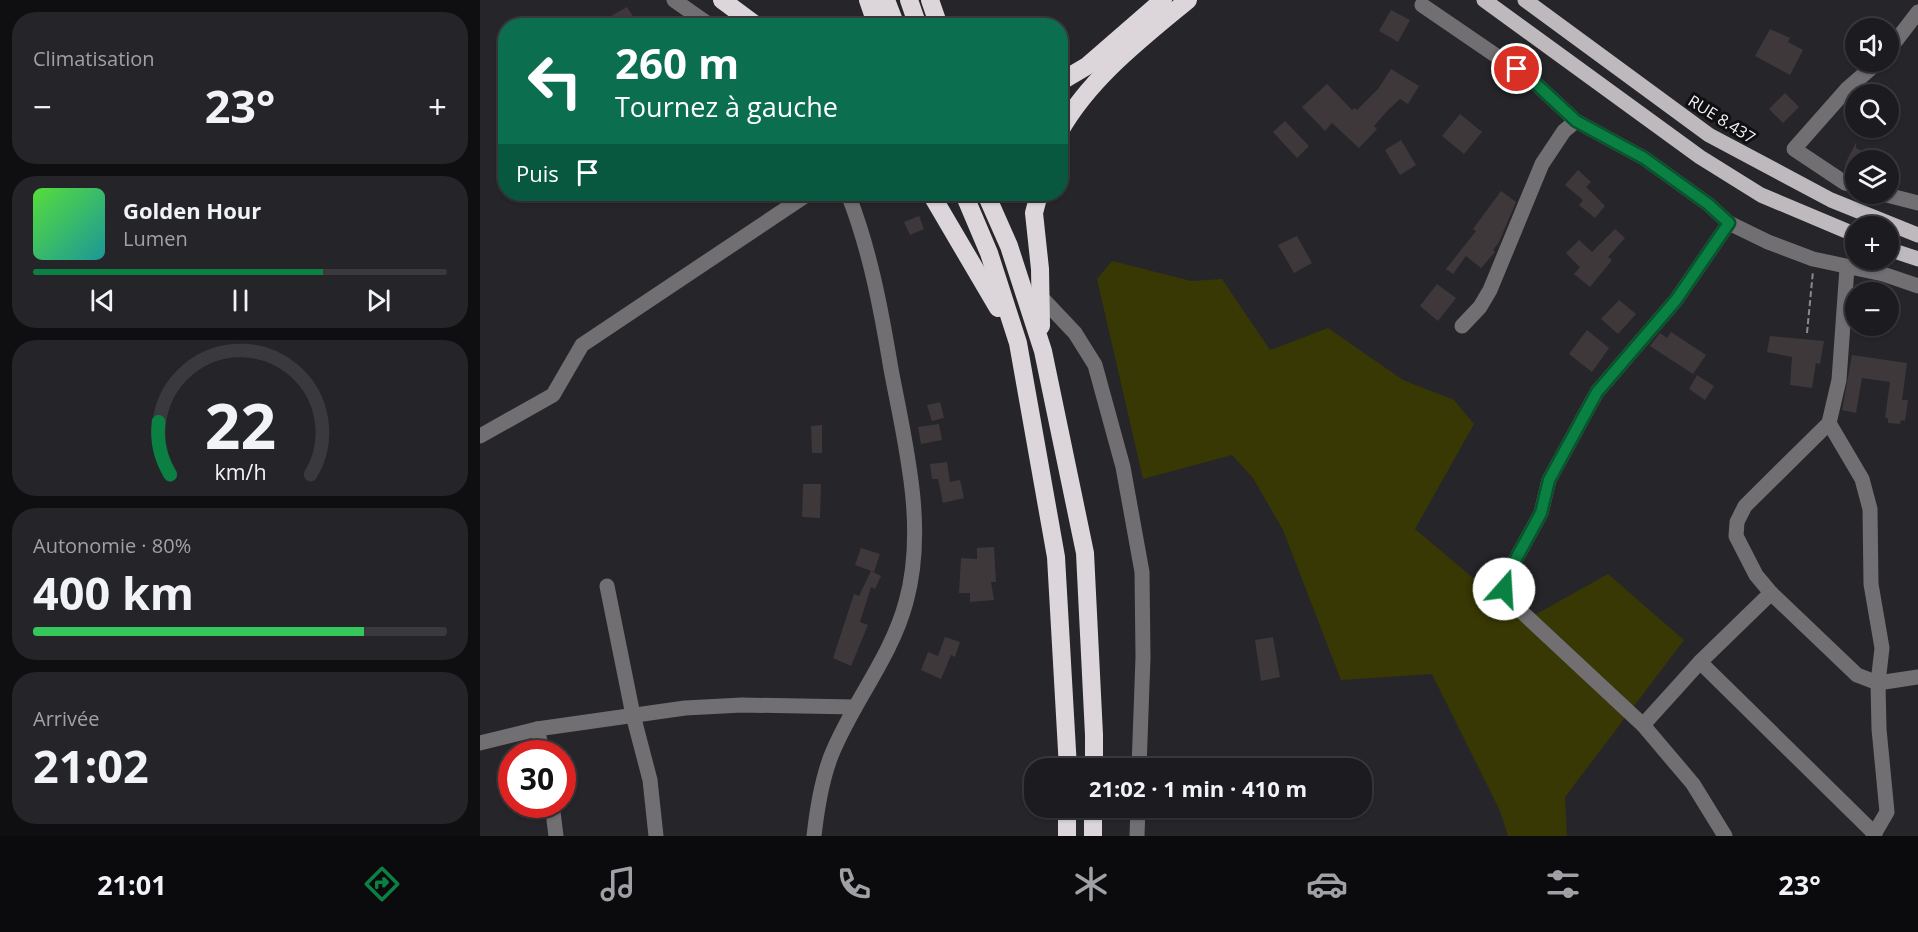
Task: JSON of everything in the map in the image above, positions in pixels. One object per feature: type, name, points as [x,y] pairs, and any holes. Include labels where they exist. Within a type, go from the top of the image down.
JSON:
[{"type":"highway","points":[[722,0],[746,18]]},
{"type":"highway","points":[[868,0],[874,18]]},
{"type":"highway","points":[[886,0],[893,18]]},
{"type":"highway","points":[[909,0],[915,18]]},
{"type":"highway","points":[[1068,77],[1087,66],[1163,0]]},
{"type":"highway","points":[[1068,116],[1129,50],[1188,0]]},
{"type":"highway","points":[[931,3],[938,18]]},
{"type":"highway","points":[[935,201],[1018,343]]},
{"type":"highway","points":[[962,201],[989,253]]},
{"type":"highway","points":[[967,201],[989,253],[1018,343],[1056,557],[1067,758]]},
{"type":"highway","points":[[989,201],[1009,246]]},
{"type":"highway","points":[[995,201],[1043,351],[1085,553],[1094,758]]},
{"type":"highway","points":[[1037,201],[1034,213],[1040,269],[1043,351]]},
{"type":"highway","points":[[1067,818],[1067,836]]},
{"type":"highway","points":[[1093,818],[1093,836]]},
{"type":"main road","points":[[1484,0],[1700,158],[1761,195],[1845,231]]},
{"type":"main road","name":"RUE 8.437","points":[[1525,0],[1709,135],[1831,200],[1918,235]]},
{"type":"main road","points":[[1899,253],[1918,259]]},
{"type":"street","points":[[674,0],[700,18]]},
{"type":"street","points":[[1422,5],[1533,81],[1576,121],[1644,158],[1708,204],[1729,223],[1768,242],[1845,267]]},
{"type":"street","points":[[1899,37],[1918,12]]},
{"type":"street","points":[[1845,183],[1794,150],[1847,89],[1867,72]]},
{"type":"street","points":[[1462,326],[1480,307],[1490,290],[1542,164],[1564,131],[1576,121]]},
{"type":"street","points":[[1899,196],[1916,198]]},
{"type":"street","points":[[480,436],[554,395],[582,345],[798,201]]},
{"type":"street","points":[[814,836],[822,788],[831,756],[855,707],[876,672],[906,602],[914,564],[914,522],[906,437],[886,331],[864,235],[851,201]]},
{"type":"street","points":[[1725,836],[1693,784],[1643,725],[1509,600],[1504,589],[1506,577],[1541,513],[1549,480],[1597,392],[1676,300],[1729,223]]},
{"type":"street","points":[[1847,270],[1839,380],[1829,423],[1745,506],[1737,522],[1736,536],[1743,552],[1771,593],[1857,675],[1878,683],[1918,677]]},
{"type":"street","points":[[1859,270],[1883,274],[1918,286]]},
{"type":"street","points":[[1040,296],[1075,333],[1095,365],[1123,467],[1142,572],[1143,657],[1139,758]]},
{"type":"street","points":[[1700,662],[1874,835],[1887,812],[1879,729],[1878,683],[1882,648],[1871,584],[1870,509],[1867,491],[1856,467],[1829,423]]},
{"type":"street","points":[[607,586],[633,715],[650,780],[656,836]]},
{"type":"street","points":[[1643,725],[1700,662],[1771,593]]},
{"type":"street","points":[[480,743],[537,729],[685,708],[742,705],[855,707]]},
{"type":"street","points":[[537,729],[540,740]]},
{"type":"street","points":[[554,818],[556,836]]},
{"type":"street","points":[[1137,836],[1138,818]]},
{"type":"path","points":[[1807,333],[1814,259]]},
{"type":"shaded area","points":[[1112,261],[1191,281],[1222,279],[1270,350],[1328,328],[1403,380],[1454,400],[1474,424],[1415,529],[1524,621],[1608,574],[1684,640],[1565,797],[1567,836],[1508,836],[1500,811],[1432,674],[1341,680],[1283,530],[1253,478],[1232,455],[1143,479],[1097,279]]},
{"type":"building","points":[[627,7],[634,18],[612,18],[611,16]]},
{"type":"building","points":[[1391,10],[1410,20],[1398,42],[1379,31]]},
{"type":"building","points":[[1770,29],[1790,38],[1788,42],[1803,50],[1790,75],[1755,56]]},
{"type":"building","points":[[1391,69],[1419,86],[1408,104],[1400,99],[1388,110],[1374,126],[1377,129],[1359,148],[1332,123],[1325,131],[1302,107],[1327,84],[1352,110],[1355,108],[1357,110],[1378,89]]},
{"type":"building","points":[[1785,93],[1799,107],[1783,123],[1769,109]]},
{"type":"building","points":[[1460,114],[1482,132],[1464,154],[1442,136]]},
{"type":"building","points":[[1285,121],[1309,146],[1297,158],[1273,132]]},
{"type":"building","points":[[1401,140],[1416,165],[1400,175],[1385,150]]},
{"type":"building","points":[[1578,170],[1591,182],[1586,187],[1605,206],[1595,218],[1579,205],[1583,200],[1565,185]]},
{"type":"building","points":[[1501,191],[1516,202],[1499,242],[1493,250],[1495,252],[1481,268],[1466,256],[1453,274],[1446,269],[1476,231],[1473,229]]},
{"type":"building","points":[[919,216],[924,229],[910,235],[904,222]]},
{"type":"building","points":[[1615,229],[1625,238],[1608,257],[1612,260],[1590,287],[1574,274],[1580,267],[1566,253],[1579,240],[1592,252]]},
{"type":"building","points":[[1297,236],[1312,263],[1294,273],[1278,245]]},
{"type":"building","points":[[1437,284],[1456,298],[1438,321],[1420,306]]},
{"type":"building","points":[[1619,300],[1636,314],[1618,334],[1601,319]]},
{"type":"building","points":[[1587,330],[1609,348],[1592,372],[1569,354]]},
{"type":"building","points":[[1671,332],[1706,355],[1693,374],[1650,346],[1660,333],[1667,338]]},
{"type":"building","points":[[1770,336],[1824,341],[1820,364],[1816,363],[1812,388],[1790,385],[1792,357],[1767,352]]},
{"type":"building","points":[[1852,355],[1907,363],[1902,400],[1908,400],[1905,421],[1901,420],[1900,424],[1888,423],[1888,418],[1885,418],[1890,382],[1862,378],[1856,413],[1842,410]]},
{"type":"building","points":[[1697,375],[1714,386],[1705,400],[1689,389]]},
{"type":"building","points":[[940,402],[944,418],[932,421],[927,405]]},
{"type":"building","points":[[939,424],[942,440],[921,444],[918,427]]},
{"type":"building","points":[[822,425],[822,453],[812,453],[811,426]]},
{"type":"building","points":[[947,462],[950,482],[960,480],[964,498],[943,503],[938,479],[932,479],[930,464]]},
{"type":"building","points":[[803,484],[821,484],[820,518],[802,517]]},
{"type":"building","points":[[994,547],[996,582],[991,582],[994,600],[970,602],[970,593],[959,593],[961,558],[977,559],[977,548]]},
{"type":"building","points":[[861,548],[880,554],[874,572],[855,565]]},
{"type":"building","points":[[871,571],[881,576],[875,589],[871,587],[860,622],[868,625],[851,666],[833,658],[854,594],[859,596]]},
{"type":"building","points":[[945,637],[960,642],[955,657],[951,655],[941,679],[921,670],[928,652],[938,656]]},
{"type":"building","points":[[1273,637],[1280,677],[1261,681],[1255,640]]},
{"type":"route","points":[[1504,589],[1506,577],[1541,513],[1549,480],[1597,392],[1676,300],[1704,256],[1729,223],[1708,204],[1644,158],[1576,121],[1517,69]]}]
